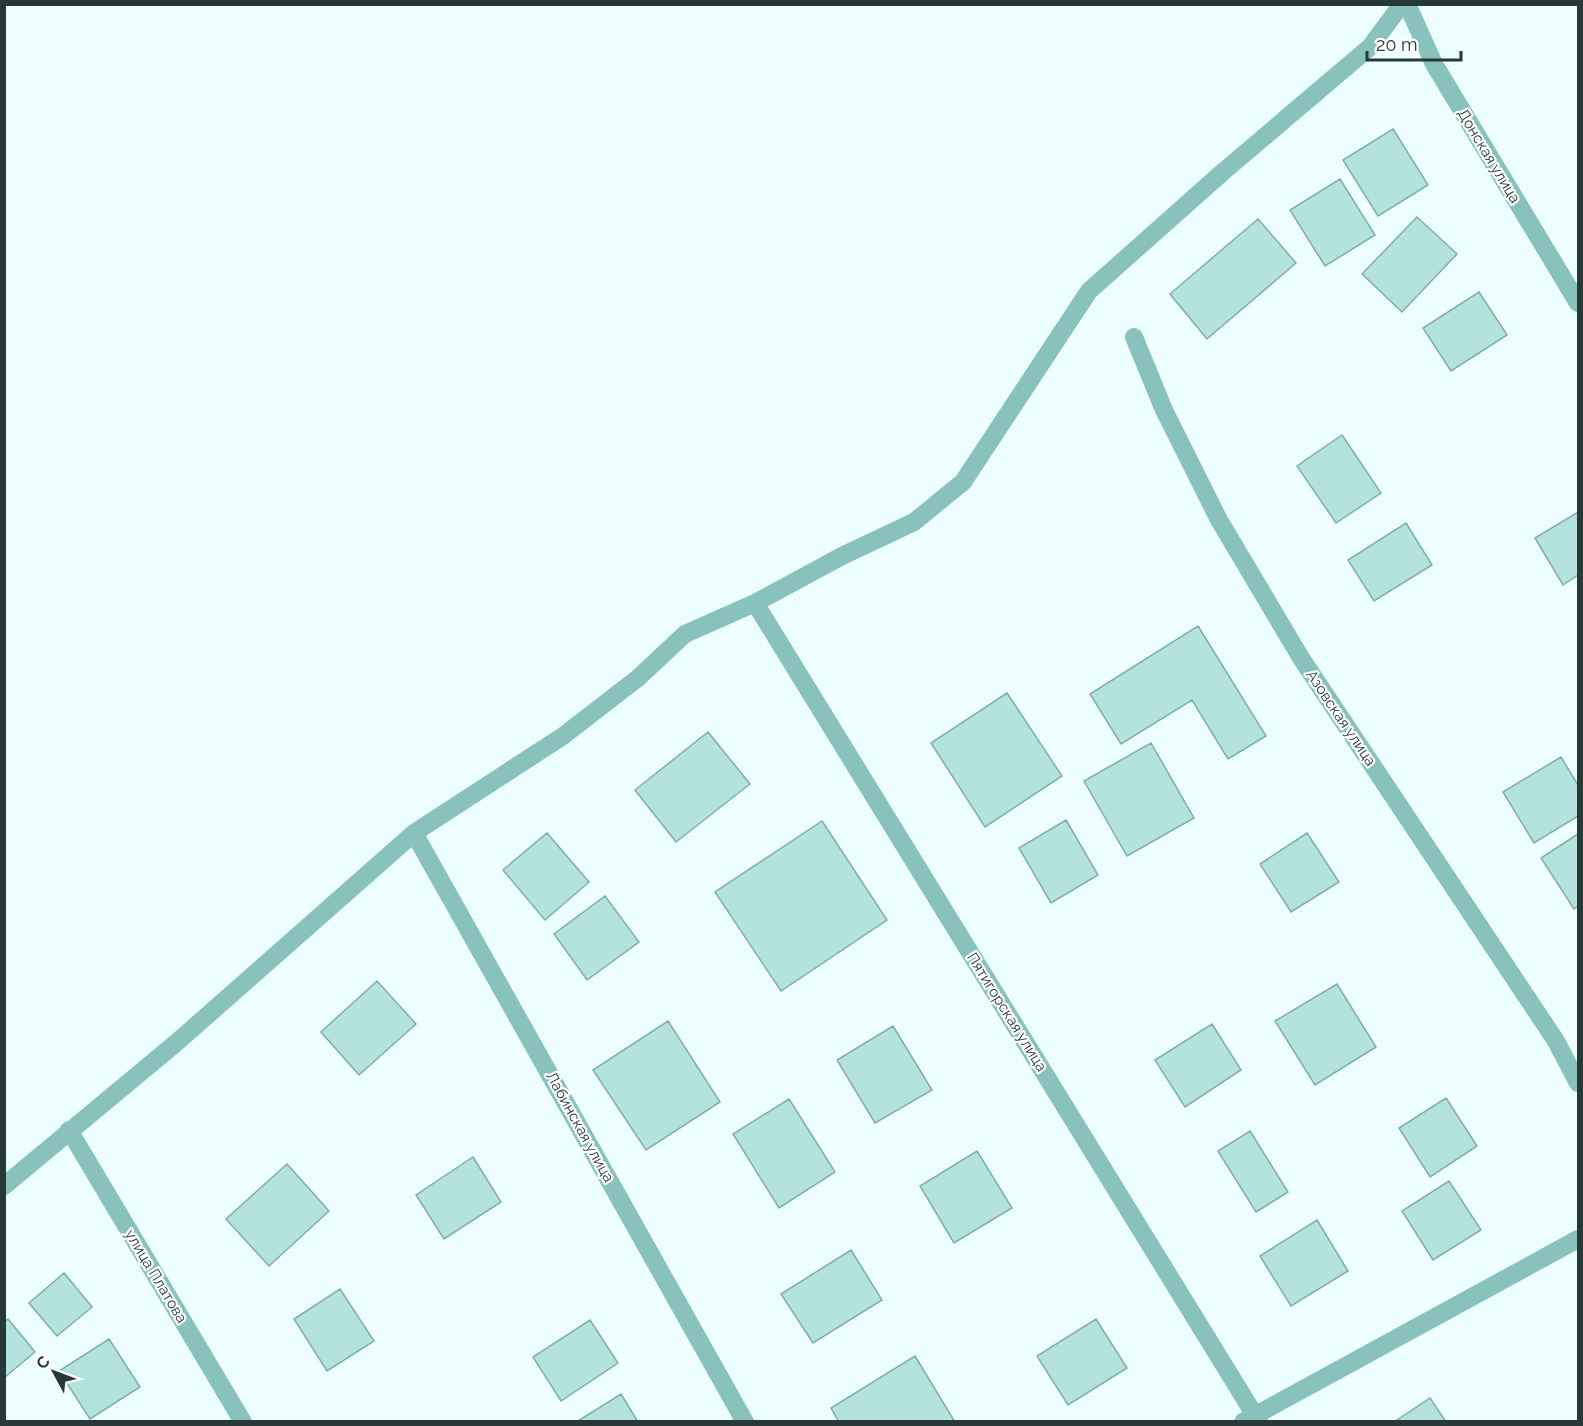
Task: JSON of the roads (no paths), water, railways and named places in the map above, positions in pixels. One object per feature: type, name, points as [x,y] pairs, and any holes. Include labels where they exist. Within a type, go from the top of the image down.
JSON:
[{"type":"street","points":[[4,1186],[176,1042],[414,832],[563,736],[638,678],[686,634],[755,603],[843,556],[914,522],[963,482],[1089,291],[1224,171],[1370,47],[1402,4]]},
{"type":"street","name":"Донская улица","points":[[1407,4],[1434,64],[1578,303]]},
{"type":"street","name":"Азовская улица","points":[[1134,337],[1164,410],[1219,520],[1248,570],[1301,658],[1556,1041],[1578,1083]]},
{"type":"street","name":"Пятигорская улица","points":[[755,603],[1252,1419]]},
{"type":"street","name":"Лабинская улица","points":[[414,832],[745,1422]]},
{"type":"street","name":"улица Платова","points":[[69,1130],[243,1422]]},
{"type":"street","points":[[1252,1419],[1578,1239]]}]
